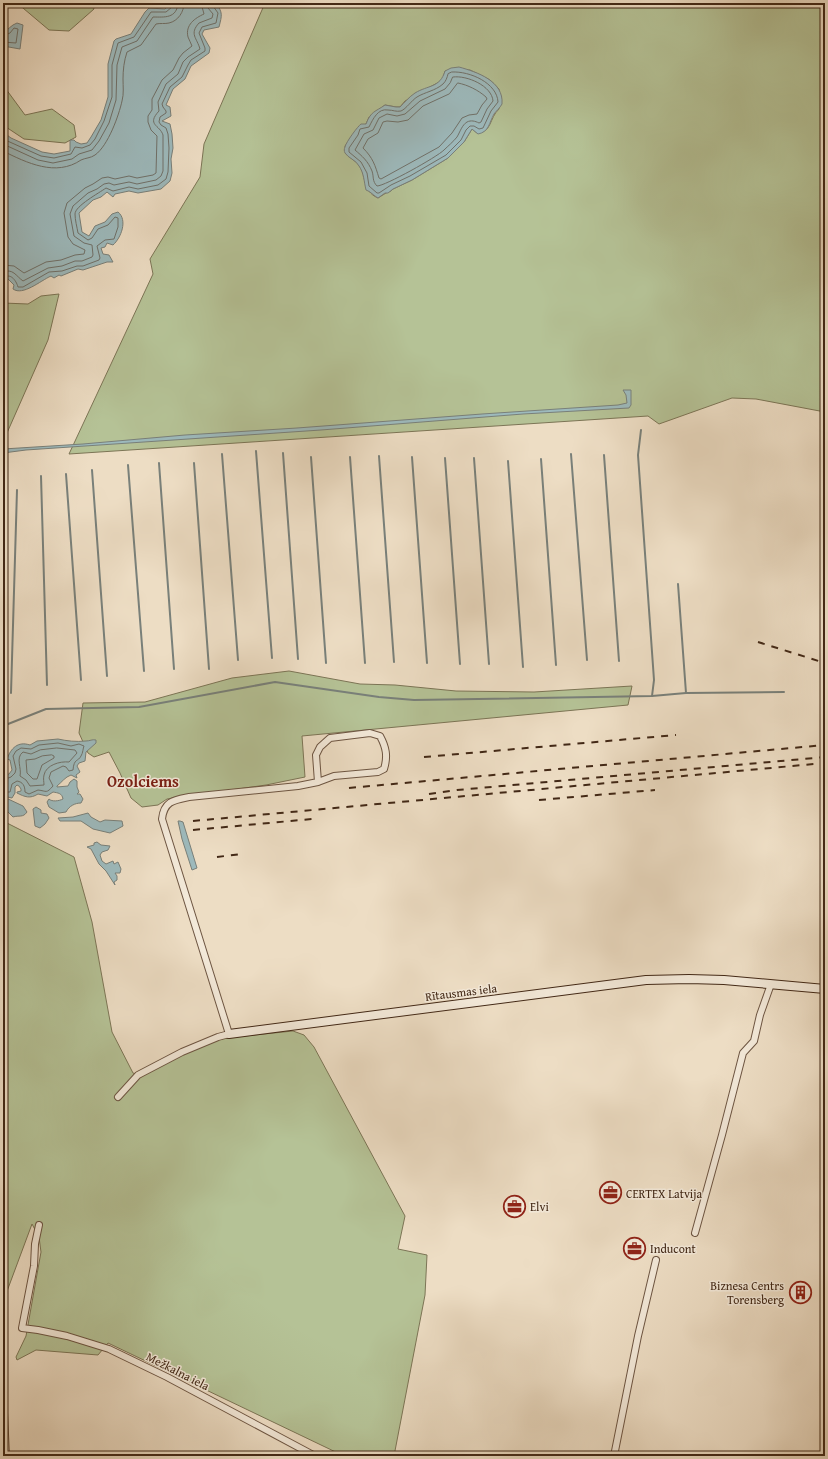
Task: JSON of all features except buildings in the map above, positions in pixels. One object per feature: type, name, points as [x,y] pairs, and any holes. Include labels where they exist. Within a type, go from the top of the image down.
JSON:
[{"type":"street","points":[[229,1034],[162,819],[163,810],[172,801],[189,797],[298,786],[318,782],[334,776],[378,772],[384,769],[387,760],[386,746],[380,736],[370,733],[330,738],[320,746],[316,755],[318,782]]},
{"type":"street","name":"Rītausmas iela","points":[[118,1097],[138,1075],[160,1062],[218,1037],[229,1034],[646,980],[689,979],[825,989]]},
{"type":"street","points":[[695,1233],[743,1053],[754,1041],[760,1015],[770,984]]},
{"type":"street","name":"Mežkalna iela","points":[[39,1225],[35,1244],[34,1266],[22,1328],[67,1336],[109,1349],[315,1456]]},
{"type":"street","points":[[614,1456],[633,1358],[656,1260]]},
{"type":"street","points":[[3,1391],[6,1456]]},
{"type":"green space","points":[[17,3],[92,3],[94,9],[69,31],[49,30]]},
{"type":"green space","points":[[265,3],[825,3],[825,412],[756,399],[732,398],[659,424],[648,416],[69,454],[153,274],[150,259],[200,177],[204,144]],"holes":[[[470,70],[490,80],[499,89],[499,109],[485,131],[477,133],[472,129],[464,142],[448,158],[412,180],[378,198],[369,192],[359,165],[346,154],[345,146],[354,133],[366,124],[369,117],[385,105],[400,107],[405,101],[439,82],[443,78],[445,71]]]},
{"type":"green space","points":[[3,85],[25,115],[52,109],[74,125],[76,137],[65,143],[24,139],[3,125]]},
{"type":"green space","points":[[59,294],[48,340],[3,442],[3,303],[28,304],[41,296]]},
{"type":"green space","points":[[289,671],[360,684],[395,685],[456,691],[534,692],[632,686],[628,705],[302,736],[305,777],[266,785],[167,799],[158,805],[142,807],[131,798],[109,752],[94,757],[88,753],[79,733],[83,703],[145,702],[232,678]]},
{"type":"green space","points":[[3,821],[74,857],[92,922],[112,1032],[133,1073],[141,1077],[194,1049],[225,1038],[293,1031],[304,1035],[314,1047],[405,1216],[398,1249],[427,1255],[425,1295],[394,1456],[344,1456],[108,1343],[98,1355],[36,1350],[17,1360],[16,1357],[26,1336],[41,1252],[39,1237],[32,1224],[3,1302]]},
{"type":"water","points":[[170,3],[216,3],[220,9],[221,20],[219,27],[204,30],[202,34],[210,48],[209,53],[191,66],[185,79],[173,89],[166,105],[170,107],[171,116],[162,121],[170,124],[172,134],[172,173],[170,181],[161,189],[138,193],[129,191],[115,194],[113,197],[107,192],[101,197],[93,200],[79,213],[82,232],[89,236],[95,226],[105,222],[112,214],[118,212],[121,215],[123,224],[119,238],[113,245],[107,243],[105,247],[101,248],[103,254],[109,255],[113,262],[107,262],[83,270],[78,269],[54,278],[51,276],[22,291],[13,289],[14,285],[8,279],[3,287],[3,135],[7,135],[42,152],[54,154],[70,151],[70,140],[74,140],[81,144],[87,143],[101,120],[108,97],[108,64],[114,41],[131,34],[149,8],[165,9]]},
{"type":"water","points":[[17,23],[23,25],[20,49],[3,46],[3,33]]},
{"type":"water","points":[[459,67],[481,75],[499,89],[502,104],[494,114],[487,129],[478,134],[472,129],[464,142],[448,158],[388,193],[385,193],[378,198],[366,190],[361,169],[358,164],[344,152],[344,148],[355,131],[361,124],[366,124],[372,114],[385,105],[400,107],[415,93],[437,83],[445,71],[451,68]]},
{"type":"water","points":[[623,390],[631,390],[631,405],[629,408],[523,414],[321,430],[26,450],[3,453],[3,449],[618,405],[627,403],[626,395]]},
{"type":"water","points":[[58,739],[68,741],[96,740],[96,743],[86,752],[85,761],[79,763],[77,766],[80,772],[76,775],[77,778],[71,775],[65,778],[57,786],[68,786],[74,779],[77,781],[79,792],[77,794],[80,794],[83,799],[81,803],[72,805],[66,812],[59,813],[49,807],[47,802],[49,799],[56,801],[63,799],[61,794],[53,792],[47,796],[38,794],[32,797],[25,796],[17,793],[21,791],[21,789],[17,785],[12,798],[3,796],[3,776],[9,774],[12,770],[10,760],[7,759],[13,749],[22,744],[30,745],[37,741]]},
{"type":"water","points":[[6,798],[23,806],[27,812],[22,816],[13,817],[8,812],[3,815],[3,804]]},
{"type":"water","points":[[36,807],[41,810],[41,813],[47,814],[49,818],[40,828],[35,826],[33,809]]},
{"type":"water","points":[[88,813],[91,817],[100,822],[105,820],[122,821],[123,826],[110,833],[93,829],[81,821],[60,821],[58,818],[73,817]]},
{"type":"water","points":[[178,821],[183,822],[197,868],[192,870],[182,839]]},
{"type":"water","points":[[97,842],[101,845],[110,846],[108,850],[102,852],[100,855],[102,861],[106,864],[113,861],[114,864],[118,862],[121,869],[120,873],[115,873],[117,880],[114,882],[115,885],[106,871],[99,864],[91,849],[87,847],[94,845],[94,843]]},
{"type":"waterway","points":[[641,430],[638,455],[654,680],[652,696]]},
{"type":"waterway","points":[[256,451],[272,658]]},
{"type":"waterway","points":[[283,453],[298,659]]},
{"type":"waterway","points":[[222,454],[238,660]]},
{"type":"waterway","points":[[571,454],[587,660]]},
{"type":"waterway","points":[[604,455],[619,661]]},
{"type":"waterway","points":[[379,456],[394,662]]},
{"type":"waterway","points":[[311,457],[326,663]]},
{"type":"waterway","points":[[350,457],[365,663]]},
{"type":"waterway","points":[[412,457],[427,663]]},
{"type":"waterway","points":[[445,458],[460,664]]},
{"type":"waterway","points":[[474,458],[489,664]]},
{"type":"waterway","points":[[541,459],[556,665]]},
{"type":"waterway","points":[[508,461],[523,667]]},
{"type":"waterway","points":[[159,463],[174,669]]},
{"type":"waterway","points":[[194,463],[209,669]]},
{"type":"waterway","points":[[128,465],[144,671]]},
{"type":"waterway","points":[[92,470],[107,676]]},
{"type":"waterway","points":[[66,474],[81,680]]},
{"type":"waterway","points":[[41,476],[47,685]]},
{"type":"waterway","points":[[11,693],[17,490]]},
{"type":"waterway","points":[[678,584],[686,693]]},
{"type":"waterway","points":[[3,726],[46,709],[139,707],[275,682],[379,697],[414,700],[784,692]]},
{"type":"railway","points":[[758,642],[825,663]]},
{"type":"railway","points":[[424,757],[676,735]]},
{"type":"railway","points":[[349,788],[825,745]]},
{"type":"railway","points":[[429,794],[457,790],[825,757]]},
{"type":"railway","points":[[193,821],[825,763]]},
{"type":"railway","points":[[539,800],[655,790]]},
{"type":"railway","points":[[193,830],[312,819]]},
{"type":"railway","points":[[217,857],[241,854]]},
{"type":"place","name":"CERTEX Latvija","points":[[610,1193]]},
{"type":"place","name":"Elvi","points":[[515,1206]]},
{"type":"place","name":"Inducont","points":[[634,1248]]},
{"type":"place","name":"Biznesa Centrs Torensberg","points":[[800,1292]]},
{"type":"district","name":"Ozolciems","points":[[143,781]]}]
